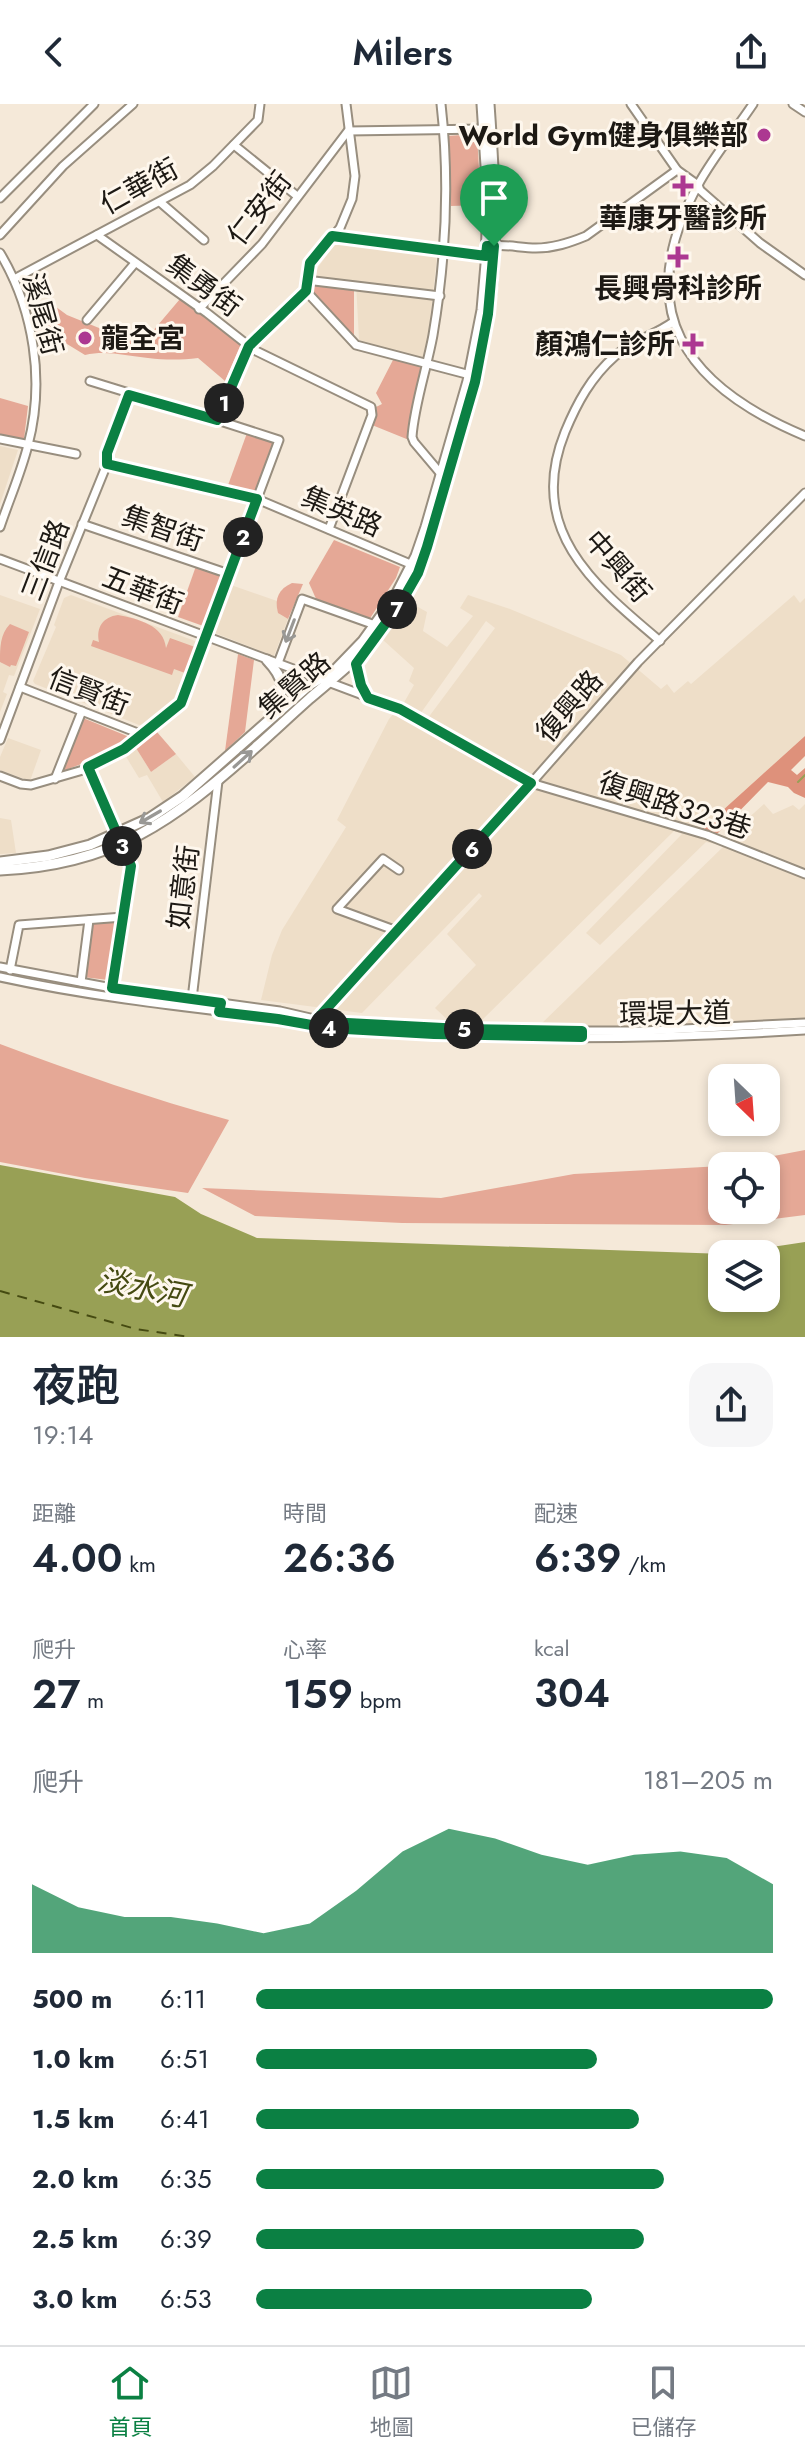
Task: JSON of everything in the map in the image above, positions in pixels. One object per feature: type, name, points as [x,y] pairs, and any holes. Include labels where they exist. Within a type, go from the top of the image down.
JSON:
[{"type":"main road","name":"集賢路","points":[[482,104],[487,129]]},
{"type":"main road","name":"集賢路","points":[[1,864],[50,865],[86,857],[175,814],[218,781],[361,655],[402,601],[434,525],[472,376],[490,251],[489,104]]},
{"type":"main road","name":"集賢路","points":[[119,839],[183,796],[318,679],[336,669],[363,641],[416,566],[472,376]]},
{"type":"main road","points":[[361,655],[356,664],[368,698]]},
{"type":"main road","points":[[267,660],[276,669],[283,689],[268,721]]},
{"type":"street","points":[[0,198],[94,104]]},
{"type":"street","points":[[0,235],[63,166],[133,104]]},
{"type":"street","name":"仁華街","points":[[14,279],[190,185],[258,120],[260,104]]},
{"type":"street","points":[[346,104],[355,176],[352,199],[340,228],[310,263],[306,291],[356,345],[472,376]]},
{"type":"street","points":[[441,104],[446,191],[440,296],[412,437],[441,474]]},
{"type":"street","points":[[631,104],[677,170],[698,185],[760,243],[805,275]]},
{"type":"street","points":[[753,104],[698,185],[670,256],[667,281],[673,322],[695,362],[725,392],[761,416],[805,436]]},
{"type":"street","points":[[793,104],[805,112]]},
{"type":"street","points":[[348,131],[487,129]]},
{"type":"street","name":"仁安街","points":[[199,309],[262,244],[348,131]]},
{"type":"street","points":[[234,145],[297,196]]},
{"type":"street","points":[[332,236],[444,250],[490,251],[503,244],[535,248],[558,246],[575,241],[606,222],[677,170]]},
{"type":"street","points":[[160,202],[204,240]]},
{"type":"street","name":"集勇街","points":[[97,235],[254,350],[372,409],[329,529]]},
{"type":"street","name":"溪尾街","points":[[0,527],[28,444],[37,378],[32,339],[14,279],[1,256]]},
{"type":"street","points":[[87,320],[135,263]]},
{"type":"street","points":[[306,280],[440,296]]},
{"type":"street","points":[[217,420],[249,346],[306,291]]},
{"type":"street","name":"中興街","points":[[660,641],[621,608],[572,551],[557,520],[553,474],[556,453],[569,422],[582,394],[598,373],[621,351],[673,322]]},
{"type":"street","points":[[0,776],[31,785],[88,767],[143,735],[181,703],[279,440],[90,381]]},
{"type":"street","name":"三信路","points":[[0,740],[107,464],[107,453],[129,395]]},
{"type":"street","points":[[0,439],[76,454]]},
{"type":"street","name":"集英路","points":[[107,464],[257,499],[416,566]]},
{"type":"street","name":"復興路","points":[[307,1025],[318,1018],[638,662],[805,493]]},
{"type":"street","name":"集智街","points":[[82,524],[229,574]]},
{"type":"street","name":"五華街","points":[[0,559],[400,709],[531,783]]},
{"type":"street","points":[[278,663],[302,599],[375,625]]},
{"type":"street","name":"信賢街","points":[[20,687],[143,735]]},
{"type":"street","points":[[55,779],[82,711]]},
{"type":"street","points":[[88,767],[131,866],[112,988]]},
{"type":"street","name":"如意街","points":[[192,999],[218,781]]},
{"type":"street","name":"復興路323巷","points":[[531,783],[707,835],[805,874]]},
{"type":"street","points":[[397,931],[337,909],[383,859],[399,870]]},
{"type":"street","points":[[10,970],[19,925],[123,917]]},
{"type":"street","points":[[81,982],[89,920]]},
{"type":"street","name":"環堤大道","points":[[0,967],[328,1022],[582,1034]]},
{"type":"street","name":"環堤大道","points":[[0,977],[110,998],[328,1028],[434,1034],[805,1030]]},
{"type":"street","points":[[219,1012],[221,1003]]},
{"type":"street","name":"環堤大道","points":[[643,1034],[805,1023]]},
{"type":"shaded area","points":[[477,134],[481,205],[451,206],[447,136]]},
{"type":"shaded area","points":[[336,242],[437,255],[426,360],[359,340],[356,282],[312,276]]},
{"type":"shaded area","points":[[311,283],[354,290],[354,339],[309,290]]},
{"type":"shaded area","points":[[180,299],[241,344],[225,381],[198,358],[161,359],[109,353],[85,355],[67,344],[37,337],[32,321],[48,301],[67,315],[141,345]]},
{"type":"shaded area","points":[[394,358],[422,366],[423,370],[408,432],[409,440],[372,425],[377,414],[376,407],[382,404],[376,393]]},
{"type":"shaded area","points":[[0,398],[28,406],[24,439],[0,434]]},
{"type":"shaded area","points":[[247,433],[273,442],[254,493],[227,488]]},
{"type":"shaded area","points":[[0,446],[18,450],[0,504]]},
{"type":"shaded area","points":[[334,540],[400,567],[369,620],[317,601],[309,583]]},
{"type":"shaded area","points":[[196,566],[223,575],[206,627],[178,617]]},
{"type":"shaded area","points":[[292,583],[303,584],[288,619],[278,613],[277,598]]},
{"type":"shaded area","points":[[231,585],[277,601],[277,609],[288,619],[274,656],[215,633]]},
{"type":"shaded area","points":[[0,595],[40,609],[14,676],[9,675],[3,692],[7,694],[0,712]]},
{"type":"shaded area","points":[[71,595],[197,644],[177,699],[147,724],[139,725],[79,701],[82,694],[77,691],[73,699],[33,681],[56,627],[54,625],[64,598]]},
{"type":"shaded area","points":[[468,595],[621,655],[661,689],[667,684],[674,693],[688,681],[691,684],[794,595],[800,603],[805,598],[805,736],[701,830],[726,838],[764,804],[773,814],[793,805],[799,810],[805,804],[805,1021],[624,1027],[539,1026],[724,846],[706,842],[600,945],[586,933],[682,834],[674,831],[478,1024],[452,1024],[435,1008],[476,965],[447,934],[482,896],[479,893],[362,1013],[261,1000],[282,930],[346,827],[337,820],[389,719],[394,713],[422,726],[495,628],[486,621],[418,717],[402,706],[414,685],[409,681],[414,668],[383,640],[409,602],[427,612],[423,631],[447,647],[473,616],[460,608]]},
{"type":"shaded area","points":[[118,615],[141,621],[155,629],[166,648],[170,638],[195,647],[185,673],[174,669],[172,675],[91,646],[93,640],[99,642],[102,624]]},
{"type":"shaded area","points":[[10,624],[29,632],[16,666],[10,667],[0,662],[2,637]]},
{"type":"shaded area","points":[[238,654],[254,660],[245,732],[225,751]]},
{"type":"shaded area","points":[[83,718],[127,736],[127,739],[92,760],[60,772]]},
{"type":"shaded area","points":[[157,732],[176,754],[151,772],[136,748]]},
{"type":"shaded area","points":[[805,736],[805,756],[791,770],[797,775],[805,768],[805,798],[788,787],[768,782],[716,835],[701,830]]},
{"type":"shaded area","points":[[8,738],[41,750],[30,781],[0,770],[0,757]]},
{"type":"shaded area","points":[[136,748],[151,772],[176,754],[195,777],[163,802],[147,775],[139,778],[125,755]]},
{"type":"shaded area","points":[[0,818],[11,820],[16,853],[0,854]]},
{"type":"shaded area","points":[[118,922],[108,980],[83,977],[90,924]]},
{"type":"shaded area","points":[[0,1044],[113,1085],[229,1120],[188,1193],[0,1162]]},
{"type":"shaded area","points":[[805,1150],[805,1215],[780,1218],[780,1155]]},
{"type":"shaded area","points":[[708,1167],[708,1224],[733,1224],[725,1225],[402,1223],[255,1216],[202,1188],[441,1198],[574,1174]]},
{"type":"water","name":"淡水河","points":[[0,1165],[175,1197],[201,1214],[257,1238],[708,1253],[708,1312],[780,1312],[780,1246],[805,1242],[805,1337],[0,1337]]},
{"type":"waterway","points":[[798,782],[805,775]]},
{"type":"ferry route","points":[[0,1291],[136,1329],[190,1337]]},
{"type":"place","name":"World Gym健身俱樂部","points":[[764,135]]},
{"type":"place","name":"華康牙醫診所","points":[[683,186]]},
{"type":"place","name":"長興骨科診所","points":[[678,257]]},
{"type":"place","name":"龍全宮","points":[[85,338]]},
{"type":"place","name":"顏鴻仁診所","points":[[693,344]]},
{"type":"route","points":[[332,236],[486,256],[487,246],[494,246],[488,314],[475,382],[427,547],[418,573],[402,601],[356,664],[368,698],[400,709],[531,783],[318,1018],[328,1022],[413,1027],[582,1031],[582,1037],[328,1028],[219,1012],[221,1003],[112,988],[131,866],[88,767],[124,749],[181,703],[257,499],[107,464],[107,453],[129,395],[217,420],[249,346],[306,291],[310,263],[332,236]]}]
